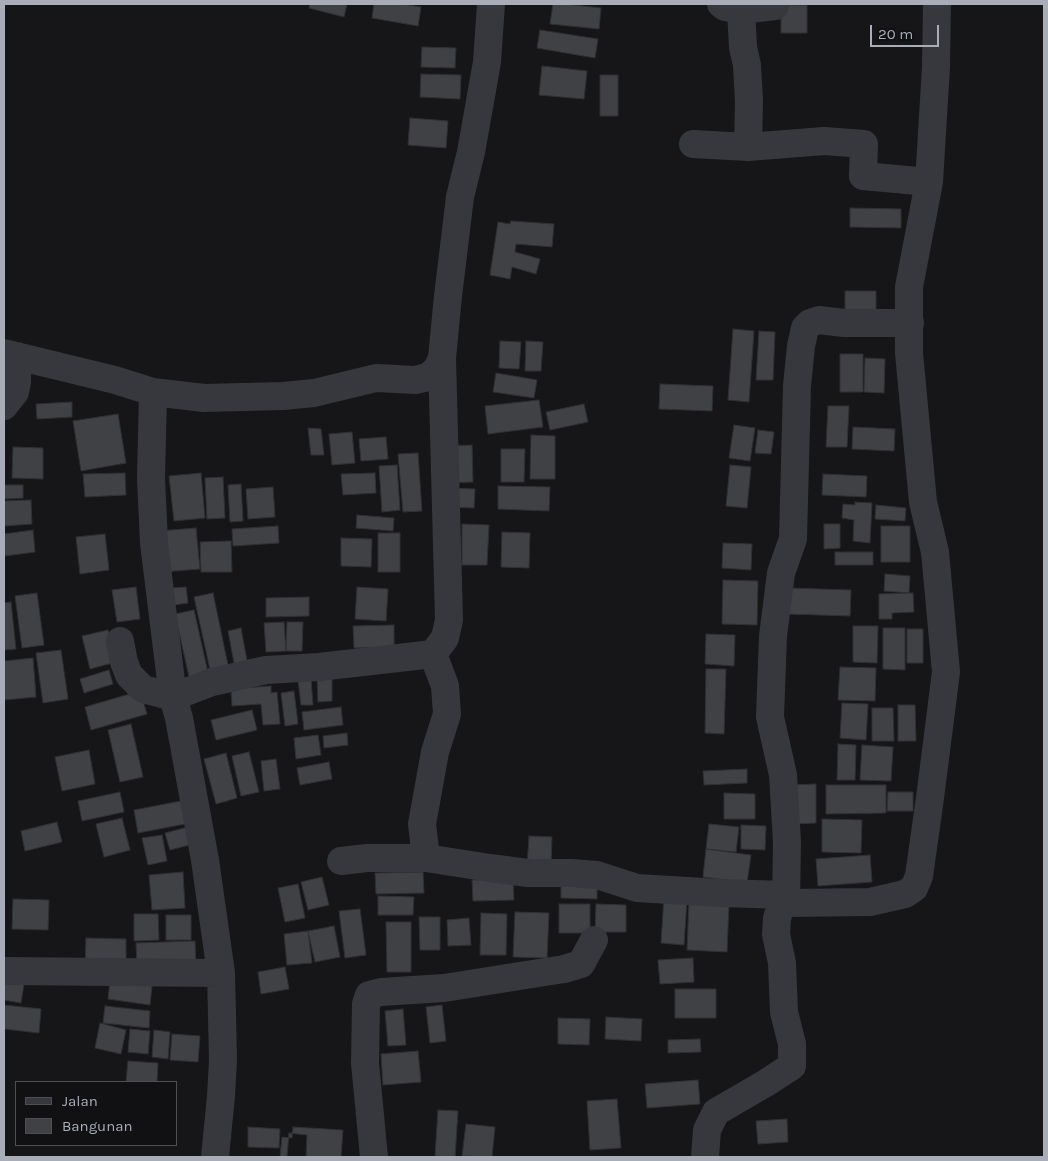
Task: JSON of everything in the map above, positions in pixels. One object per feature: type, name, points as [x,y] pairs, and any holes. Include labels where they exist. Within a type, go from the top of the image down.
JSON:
[{"type":"street","points":[[120,641],[124,662],[129,675],[143,689],[173,697],[212,682],[266,670],[319,667],[433,654],[445,638],[449,620],[442,358],[460,197],[471,152],[487,62],[492,4]]},
{"type":"street","points":[[342,861],[367,858],[426,858],[528,873],[597,875],[637,888],[786,899],[870,902],[905,894],[914,888],[919,876],[946,672],[935,552],[923,502],[909,353],[908,287],[929,182],[936,67],[937,4]]},
{"type":"street","points":[[748,147],[749,101],[747,65],[731,7],[775,6]]},
{"type":"street","points":[[694,144],[748,147],[824,140],[864,144],[862,176],[929,182]]},
{"type":"street","points":[[705,1157],[707,1130],[716,1112],[792,1066],[792,1044],[784,1012],[782,963],[776,934],[777,918],[786,899],[787,842],[783,775],[770,717],[773,636],[781,573],[793,539],[797,386],[801,346],[805,328],[819,320],[844,324],[910,323]]},
{"type":"street","points":[[4,406],[15,392],[17,382],[10,355],[116,380],[153,392],[204,398],[314,394],[376,378],[415,380],[428,376],[435,371],[442,358]]},
{"type":"street","points":[[153,392],[151,478],[154,543],[173,697],[179,718],[204,860],[221,973],[223,1060],[215,1157]]},
{"type":"street","points":[[426,858],[422,824],[435,752],[448,714],[445,686],[433,654]]},
{"type":"street","points":[[374,1157],[365,1063],[366,1004],[369,995],[381,992],[444,988],[564,969],[581,964],[594,940]]},
{"type":"street","points":[[4,971],[221,973]]},
{"type":"building","points":[[310,4],[347,4],[344,17],[309,8]]},
{"type":"building","points":[[374,4],[403,4],[421,7],[418,26],[372,18]]},
{"type":"building","points":[[553,4],[601,8],[599,29],[550,24]]},
{"type":"building","points":[[781,5],[807,5],[807,33],[781,33]]},
{"type":"building","points":[[540,30],[598,39],[595,58],[537,48]]},
{"type":"building","points":[[422,47],[456,48],[455,68],[421,67]]},
{"type":"building","points":[[542,66],[587,71],[584,99],[539,95]]},
{"type":"building","points":[[421,74],[461,75],[460,99],[420,97]]},
{"type":"building","points":[[600,75],[618,75],[618,116],[600,116]]},
{"type":"building","points":[[410,118],[448,121],[446,148],[408,145]]},
{"type":"building","points":[[850,208],[901,209],[901,228],[850,227]]},
{"type":"building","points":[[511,221],[554,224],[552,247],[516,244],[515,252],[540,259],[536,274],[512,267],[510,279],[490,275],[498,222],[510,224]]},
{"type":"building","points":[[845,291],[876,291],[876,322],[845,322]]},
{"type":"building","points":[[733,329],[754,331],[749,402],[728,400]]},
{"type":"building","points":[[759,331],[775,332],[773,380],[756,380]]},
{"type":"building","points":[[500,341],[521,342],[519,369],[499,368]]},
{"type":"building","points":[[526,341],[543,342],[541,371],[525,371]]},
{"type":"building","points":[[840,354],[863,354],[863,392],[840,392]]},
{"type":"building","points":[[865,358],[885,359],[884,393],[864,392]]},
{"type":"building","points":[[496,373],[537,380],[534,398],[493,392]]},
{"type":"building","points":[[660,384],[713,386],[712,411],[659,409]]},
{"type":"building","points":[[539,400],[543,427],[488,434],[485,406]]},
{"type":"building","points":[[72,402],[72,417],[37,419],[36,404]]},
{"type":"building","points":[[584,404],[588,422],[550,430],[546,412]]},
{"type":"building","points":[[828,406],[849,406],[847,447],[826,447]]},
{"type":"building","points":[[118,414],[126,463],[81,471],[73,421]]},
{"type":"building","points":[[734,425],[755,428],[750,461],[729,458]]},
{"type":"building","points":[[853,427],[895,429],[894,451],[852,449]]},
{"type":"building","points":[[308,428],[321,429],[324,455],[311,455]]},
{"type":"building","points":[[758,430],[774,432],[771,454],[755,453]]},
{"type":"building","points":[[352,432],[355,463],[332,465],[329,434]]},
{"type":"building","points":[[531,435],[555,436],[555,479],[530,479]]},
{"type":"building","points":[[386,437],[388,459],[361,461],[359,439]]},
{"type":"building","points":[[472,445],[473,482],[447,483],[447,446]]},
{"type":"building","points":[[13,447],[43,448],[43,479],[12,478]]},
{"type":"building","points":[[501,449],[525,449],[524,482],[501,482]]},
{"type":"building","points":[[418,453],[422,511],[403,512],[398,454]]},
{"type":"building","points":[[397,465],[400,510],[382,512],[379,466]]},
{"type":"building","points":[[730,465],[751,467],[747,508],[726,506]]},
{"type":"building","points":[[125,473],[126,495],[85,497],[83,474]]},
{"type":"building","points":[[201,473],[205,518],[174,521],[169,476]]},
{"type":"building","points":[[375,473],[376,493],[343,495],[341,474]]},
{"type":"building","points":[[823,474],[867,476],[866,497],[822,495]]},
{"type":"building","points":[[223,477],[225,518],[207,519],[205,478]]},
{"type":"building","points":[[241,484],[243,521],[230,522],[228,485]]},
{"type":"building","points":[[4,485],[23,485],[23,498],[4,499]]},
{"type":"building","points":[[498,486],[550,487],[549,511],[498,509]]},
{"type":"building","points":[[273,487],[275,517],[248,519],[246,489]]},
{"type":"building","points":[[448,488],[475,489],[474,508],[447,507]]},
{"type":"building","points":[[31,500],[32,524],[4,526],[4,501]]},
{"type":"building","points":[[855,502],[872,503],[870,543],[853,541],[854,520],[842,518],[843,504],[855,505]]},
{"type":"building","points":[[876,505],[906,508],[905,521],[875,519]]},
{"type":"building","points":[[357,515],[394,518],[393,531],[356,528]]},
{"type":"building","points":[[462,524],[489,525],[487,565],[462,565]]},
{"type":"building","points":[[824,524],[840,524],[840,548],[824,549]]},
{"type":"building","points":[[278,526],[279,543],[233,546],[232,529]]},
{"type":"building","points":[[881,526],[910,526],[910,562],[881,562]]},
{"type":"building","points":[[196,528],[200,569],[162,572],[159,531]]},
{"type":"building","points":[[33,530],[35,552],[5,556],[4,534]]},
{"type":"building","points":[[502,532],[530,533],[529,568],[501,567]]},
{"type":"building","points":[[378,533],[400,533],[400,572],[378,572]]},
{"type":"building","points":[[105,534],[109,570],[80,574],[76,537]]},
{"type":"building","points":[[341,538],[372,539],[371,567],[341,566]]},
{"type":"building","points":[[231,541],[232,572],[201,572],[200,542]]},
{"type":"building","points":[[723,543],[752,544],[751,570],[722,568]]},
{"type":"building","points":[[835,552],[873,552],[873,565],[835,565]]},
{"type":"building","points":[[885,574],[910,576],[909,593],[884,591]]},
{"type":"building","points":[[723,580],[758,581],[757,625],[722,624]]},
{"type":"building","points":[[136,587],[140,619],[117,622],[112,590]]},
{"type":"building","points":[[186,587],[188,603],[174,605],[172,588]]},
{"type":"building","points":[[357,587],[388,589],[386,621],[355,619]]},
{"type":"building","points":[[788,588],[851,590],[850,616],[787,614]]},
{"type":"building","points":[[37,593],[44,645],[22,648],[15,596]]},
{"type":"building","points":[[213,593],[229,670],[211,674],[194,597]]},
{"type":"building","points":[[913,593],[914,612],[892,613],[892,619],[879,619],[879,594]]},
{"type":"building","points":[[309,597],[309,616],[266,617],[266,598]]},
{"type":"building","points":[[11,602],[16,649],[4,650],[4,603]]},
{"type":"building","points":[[194,610],[209,677],[190,681],[175,614]]},
{"type":"building","points":[[284,622],[286,651],[266,652],[264,623]]},
{"type":"building","points":[[287,622],[303,622],[302,651],[286,651]]},
{"type":"building","points":[[394,625],[394,647],[354,648],[353,626]]},
{"type":"building","points":[[853,626],[878,626],[877,663],[853,662]]},
{"type":"building","points":[[241,628],[248,666],[235,668],[228,631]]},
{"type":"building","points":[[883,628],[905,628],[905,670],[883,669]]},
{"type":"building","points":[[907,629],[923,629],[923,663],[907,663]]},
{"type":"building","points":[[108,630],[116,662],[90,669],[82,636]]},
{"type":"building","points":[[706,634],[735,635],[734,666],[705,664]]},
{"type":"building","points":[[61,650],[68,699],[43,703],[36,653]]},
{"type":"building","points":[[33,658],[36,697],[4,700],[4,661]]},
{"type":"building","points":[[840,667],[876,668],[875,701],[838,700]]},
{"type":"building","points":[[706,669],[726,669],[724,734],[705,733]]},
{"type":"building","points":[[109,670],[113,684],[84,693],[80,679]]},
{"type":"building","points":[[317,678],[332,678],[332,701],[318,702]]},
{"type":"building","points":[[311,679],[313,705],[301,705],[298,680]]},
{"type":"building","points":[[271,686],[271,693],[277,692],[280,724],[263,725],[261,704],[232,706],[231,689]]},
{"type":"building","points":[[140,691],[147,714],[91,730],[85,707]]},
{"type":"building","points":[[294,691],[298,724],[285,726],[281,693]]},
{"type":"building","points":[[842,703],[868,704],[866,740],[840,738]]},
{"type":"building","points":[[898,705],[915,705],[916,741],[898,741]]},
{"type":"building","points":[[341,707],[343,725],[304,730],[302,712]]},
{"type":"building","points":[[872,708],[893,708],[894,741],[872,741]]},
{"type":"building","points":[[252,710],[257,730],[216,740],[211,720]]},
{"type":"building","points":[[131,724],[143,777],[120,782],[108,730]]},
{"type":"building","points":[[347,733],[348,745],[324,748],[323,736]]},
{"type":"building","points":[[318,735],[321,755],[296,759],[294,738]]},
{"type":"building","points":[[838,744],[856,745],[855,780],[837,780]]},
{"type":"building","points":[[862,745],[893,747],[891,781],[860,780]]},
{"type":"building","points":[[89,750],[95,784],[62,791],[55,757]]},
{"type":"building","points":[[249,752],[259,792],[241,796],[232,756]]},
{"type":"building","points":[[226,753],[237,798],[216,804],[204,759]]},
{"type":"building","points":[[276,759],[280,789],[264,791],[261,761]]},
{"type":"building","points":[[329,762],[332,779],[300,785],[297,768]]},
{"type":"building","points":[[747,769],[747,783],[704,785],[703,771]]},
{"type":"building","points":[[816,784],[816,823],[792,824],[790,785]]},
{"type":"building","points":[[826,785],[886,785],[886,813],[826,814]]},
{"type":"building","points":[[120,792],[124,812],[82,821],[78,801]]},
{"type":"building","points":[[888,792],[913,792],[913,811],[887,811]]},
{"type":"building","points":[[724,793],[755,794],[755,819],[724,819]]},
{"type":"building","points":[[181,801],[185,824],[138,833],[134,810]]},
{"type":"building","points":[[122,818],[130,850],[104,857],[96,824]]},
{"type":"building","points":[[822,819],[862,820],[861,853],[822,852]]},
{"type":"building","points":[[57,822],[62,842],[25,851],[21,831]]},
{"type":"building","points":[[709,824],[739,827],[736,852],[706,849]]},
{"type":"building","points":[[741,825],[766,826],[765,850],[741,849]]},
{"type":"building","points":[[192,826],[197,843],[170,850],[165,833]]},
{"type":"building","points":[[162,835],[167,861],[148,865],[142,838]]},
{"type":"building","points":[[529,836],[552,837],[551,869],[527,868]]},
{"type":"building","points":[[706,849],[751,855],[747,883],[703,877]]},
{"type":"building","points":[[870,855],[872,882],[818,886],[816,859]]},
{"type":"building","points":[[183,872],[185,908],[152,910],[149,875]]},
{"type":"building","points":[[423,872],[424,893],[376,894],[375,873]]},
{"type":"building","points":[[322,877],[329,905],[308,910],[301,882]]},
{"type":"building","points":[[513,879],[514,900],[473,901],[472,880]]},
{"type":"building","points":[[298,884],[305,918],[285,922],[278,888]]},
{"type":"building","points":[[561,886],[597,887],[597,899],[561,898]]},
{"type":"building","points":[[378,896],[414,897],[413,915],[378,915]]},
{"type":"building","points":[[664,897],[687,899],[684,945],[661,943]]},
{"type":"building","points":[[13,899],[49,900],[48,930],[12,929]]},
{"type":"building","points":[[689,901],[729,903],[727,952],[687,950]]},
{"type":"building","points":[[559,904],[590,904],[590,933],[559,933]]},
{"type":"building","points":[[596,904],[626,905],[626,932],[595,932]]},
{"type":"building","points":[[360,909],[366,955],[345,958],[339,911]]},
{"type":"building","points":[[515,912],[549,913],[547,958],[513,957]]},
{"type":"building","points":[[481,913],[507,914],[506,955],[480,955]]},
{"type":"building","points":[[134,914],[158,914],[159,940],[134,941]]},
{"type":"building","points":[[166,915],[191,915],[191,940],[166,940]]},
{"type":"building","points":[[419,917],[440,917],[440,950],[420,950]]},
{"type":"building","points":[[469,918],[471,945],[448,946],[447,920]]},
{"type":"building","points":[[386,922],[411,922],[411,972],[387,972]]},
{"type":"building","points":[[334,926],[340,957],[315,962],[308,931]]},
{"type":"building","points":[[308,931],[312,963],[287,965],[284,934]]},
{"type":"building","points":[[86,938],[126,939],[126,970],[85,969]]},
{"type":"building","points":[[195,941],[196,967],[137,969],[136,943]]},
{"type":"building","points":[[693,958],[694,982],[660,984],[658,960]]},
{"type":"building","points":[[285,967],[289,989],[261,994],[258,972]]},
{"type":"building","points":[[4,974],[25,978],[21,1003],[4,1000]]},
{"type":"building","points":[[110,980],[152,986],[150,1005],[108,999]]},
{"type":"building","points":[[675,989],[716,989],[716,1018],[675,1018]]},
{"type":"building","points":[[4,1005],[41,1009],[39,1033],[4,1029]]},
{"type":"building","points":[[442,1005],[446,1041],[430,1043],[426,1007]]},
{"type":"building","points":[[105,1006],[150,1011],[149,1028],[103,1023]]},
{"type":"building","points":[[403,1009],[406,1045],[388,1046],[385,1011]]},
{"type":"building","points":[[606,1017],[642,1019],[641,1041],[605,1039]]},
{"type":"building","points":[[558,1018],[590,1019],[589,1045],[558,1044]]},
{"type":"building","points":[[100,1023],[126,1030],[121,1054],[95,1048]]},
{"type":"building","points":[[130,1029],[150,1031],[148,1054],[128,1052]]},
{"type":"building","points":[[154,1030],[170,1032],[168,1059],[152,1057]]},
{"type":"building","points":[[172,1034],[200,1036],[198,1062],[170,1060]]},
{"type":"building","points":[[700,1039],[701,1052],[668,1053],[668,1040]]},
{"type":"building","points":[[418,1051],[421,1082],[383,1085],[381,1054]]},
{"type":"building","points":[[128,1061],[158,1063],[157,1081],[126,1081]]},
{"type":"building","points":[[698,1080],[700,1104],[647,1108],[645,1084]]},
{"type":"building","points":[[617,1099],[621,1148],[590,1150],[587,1101]]},
{"type":"building","points":[[438,1110],[458,1111],[455,1157],[435,1156]]},
{"type":"building","points":[[787,1119],[788,1142],[758,1144],[756,1121]]},
{"type":"building","points":[[466,1124],[495,1127],[492,1157],[462,1156]]},
{"type":"building","points":[[248,1127],[280,1129],[279,1148],[248,1147]]},
{"type":"building","points":[[293,1127],[343,1130],[341,1157],[280,1157],[282,1137],[292,1138]]},
{"type":"building","points":[[289,1133],[307,1135],[306,1157],[287,1157]]}]
